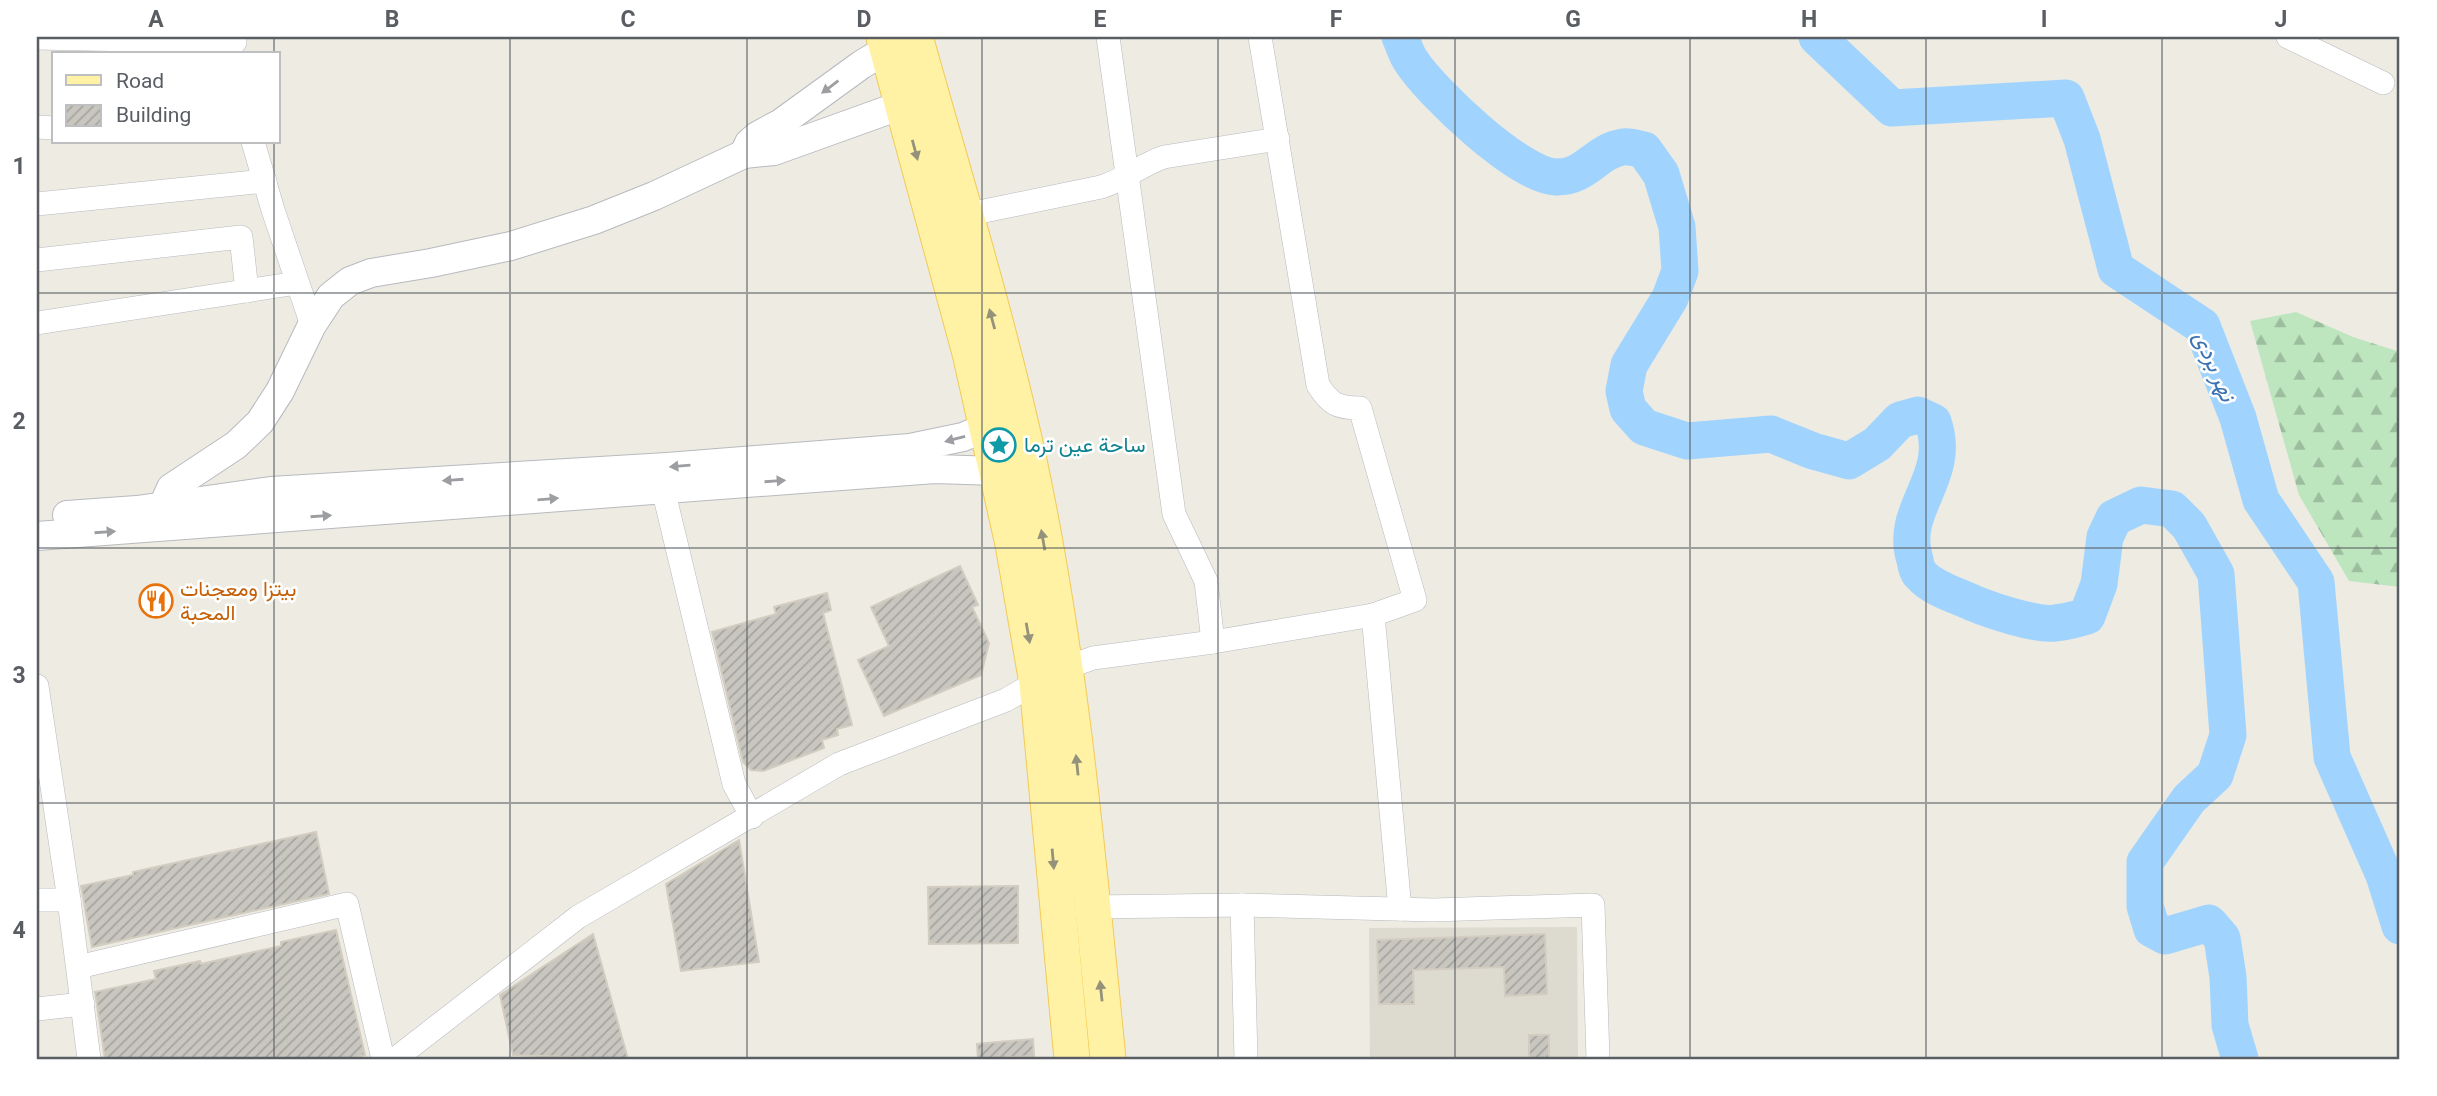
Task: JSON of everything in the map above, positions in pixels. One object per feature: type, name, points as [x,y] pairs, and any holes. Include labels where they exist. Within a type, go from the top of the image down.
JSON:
[{"type":"main road","points":[[895,41],[902,105],[1003,425]]},
{"type":"main road","points":[[895,41],[965,215],[1092,907],[1108,1059]]},
{"type":"main road","points":[[1051,675],[1072,1059]]},
{"type":"street","points":[[1108,37],[1174,514],[1206,580],[1213,642]]},
{"type":"street","points":[[395,1059],[578,917],[839,764],[1006,700],[1051,675],[1093,658],[1213,642],[1373,615],[1415,600],[1360,408],[1344,408],[1328,400],[1318,385],[1260,37]]},
{"type":"street","points":[[2288,37],[2383,83]]},
{"type":"street","points":[[37,38],[114,38],[235,44]]},
{"type":"street","points":[[744,154],[749,143],[757,136],[781,123],[895,41]]},
{"type":"street","points":[[167,516],[171,488],[236,445],[260,422],[280,391],[312,325],[331,296],[350,281],[371,273],[511,246],[594,220],[654,196],[744,154],[774,152],[902,105]]},
{"type":"street","points":[[965,215],[1101,187],[1164,157],[1278,139]]},
{"type":"street","points":[[254,144],[312,325]]},
{"type":"street","points":[[37,204],[265,181]]},
{"type":"street","points":[[37,260],[241,237],[247,291]]},
{"type":"street","points":[[37,323],[298,283]]},
{"type":"street","points":[[37,536],[167,516],[243,508],[667,467],[910,448],[951,441],[1003,425]]},
{"type":"street","points":[[243,508],[663,489],[935,468],[1013,466]]},
{"type":"street","points":[[663,489],[734,784],[752,817]]},
{"type":"street","points":[[37,518],[167,516]]},
{"type":"street","points":[[1373,615],[1400,909]]},
{"type":"street","points":[[37,687],[69,900],[89,1059]]},
{"type":"street","points":[[37,900],[69,900]]},
{"type":"street","points":[[78,967],[347,904],[383,1059]]},
{"type":"street","points":[[1242,905],[1246,1059]]},
{"type":"street","points":[[1092,907],[1242,905],[1400,909],[1593,905],[1598,1059]]},
{"type":"street","points":[[37,1009],[83,1004]]},
{"type":"shaded area","points":[[1577,927],[1578,1059],[1370,1059],[1369,928]]},
{"type":"green space","points":[[2296,312],[2353,337],[2400,352],[2400,587],[2349,581],[2299,495],[2250,321]]},
{"type":"building","points":[[960,566],[978,605],[972,607],[989,643],[981,675],[884,716],[858,660],[889,646],[871,607]]},
{"type":"building","points":[[827,593],[831,610],[823,613],[852,725],[837,729],[838,735],[822,740],[824,748],[763,771],[751,770],[743,762],[712,632],[776,614],[774,607]]},
{"type":"building","points":[[316,832],[329,894],[92,947],[81,886]]},
{"type":"building","points":[[739,840],[759,962],[681,971],[666,884]]},
{"type":"building","points":[[1018,886],[1018,943],[929,944],[928,887]]},
{"type":"building","points":[[336,930],[365,1055],[348,1059],[105,1059],[95,992],[156,979],[154,971],[200,961],[201,964],[281,946],[281,942]]},
{"type":"building","points":[[593,934],[628,1059],[513,1055],[500,995]]},
{"type":"building","points":[[1545,934],[1547,994],[1505,996],[1504,967],[1413,970],[1414,1004],[1379,1004],[1377,940]]},
{"type":"building","points":[[1529,1035],[1549,1035],[1549,1059],[1529,1059]]},
{"type":"building","points":[[1033,1039],[1034,1056],[978,1059],[977,1044]]},
{"type":"waterway","points":[[1400,37],[1421,75],[1456,111],[1499,148],[1540,173],[1556,177],[1566,176],[1583,169],[1614,149],[1628,147],[1644,150],[1661,174],[1677,227],[1680,271],[1670,298],[1629,365],[1624,391],[1628,409],[1644,427],[1687,441],[1771,434],[1813,451],[1849,461],[1877,444],[1900,420],[1918,415],[1933,422],[1937,442],[1936,460],[1913,525],[1912,542],[1919,572],[1926,580],[1952,594],[2002,613],[2037,622],[2059,623],[2087,616],[2099,584],[2105,537],[2114,518],[2141,505],[2172,509],[2189,526],[2216,574],[2228,735],[2215,775],[2189,799],[2145,862],[2145,906],[2152,929],[2165,936],[2209,923],[2222,938],[2228,977],[2230,1025],[2240,1059]]},
{"type":"waterway","name":"نهر بردى","points":[[1817,37],[1892,108],[2066,98],[2082,139],[2116,269],[2202,326],[2238,418],[2261,500],[2316,582],[2332,757],[2384,875],[2400,926]]},
{"type":"place","name":"ساحة عين ترما","points":[[999,445]]},
{"type":"place","name":"بيتزا ومعجنات المحبة","points":[[156,601]]}]
